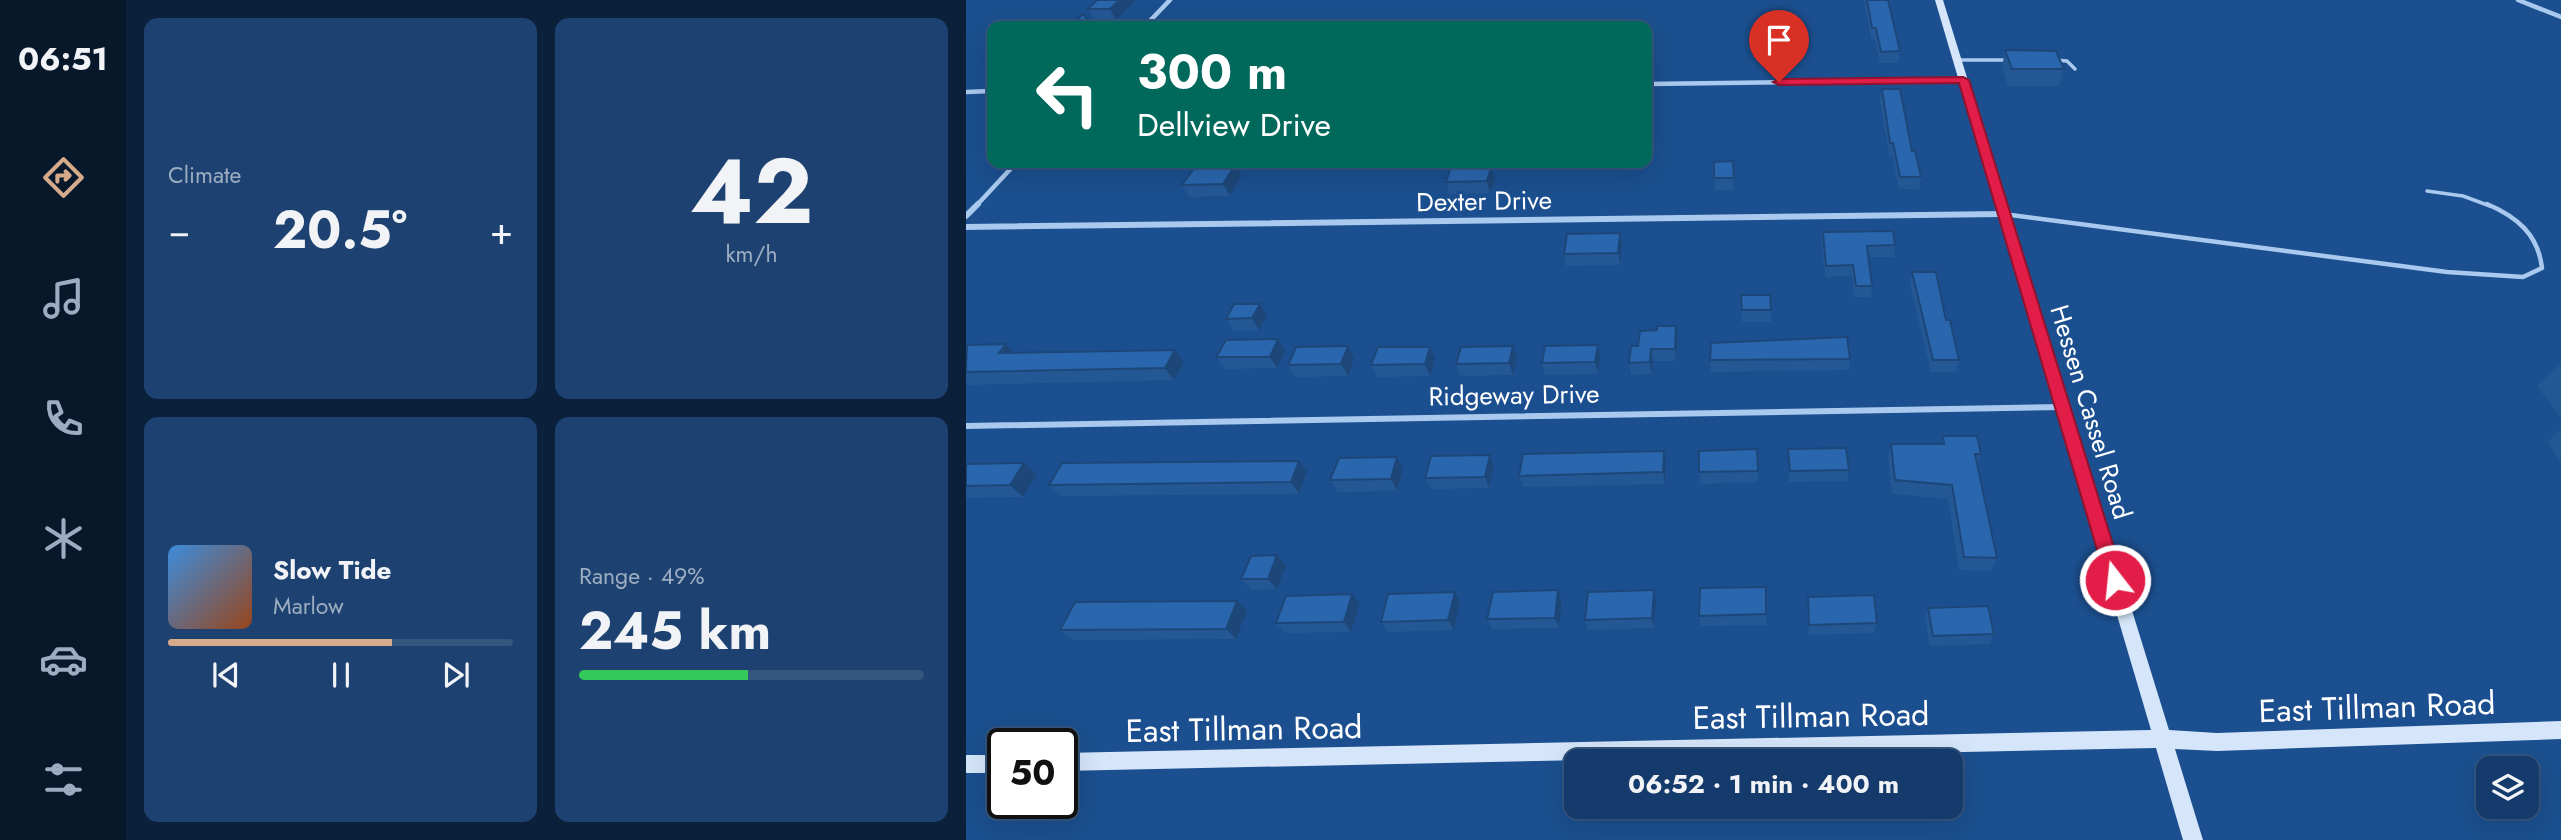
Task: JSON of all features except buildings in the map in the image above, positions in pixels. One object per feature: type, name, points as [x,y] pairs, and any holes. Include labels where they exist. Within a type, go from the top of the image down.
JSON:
[{"type":"main road","name":"Hessen Cassel Road","points":[[1939,0],[2193,840]]},
{"type":"main road","name":"East Tillman Road","points":[[1078,762],[2162,739],[2217,742],[2561,730]]},
{"type":"main road","points":[[966,764],[987,764]]},
{"type":"street","points":[[1151,21],[1170,0]]},
{"type":"street","points":[[2518,0],[2561,17]]},
{"type":"street","points":[[1652,84],[1963,80]]},
{"type":"street","points":[[966,92],[987,91]]},
{"type":"street","points":[[966,216],[1011,168]]},
{"type":"street","name":"Dexter Drive","points":[[966,227],[2003,214]]},
{"type":"street","name":"Ridgeway Drive","points":[[966,426],[2063,407]]},
{"type":"lane","points":[[1957,60],[2020,60]]},
{"type":"lane","points":[[2044,60],[2067,61],[2075,69]]},
{"type":"lane","points":[[2003,214],[2447,272],[2523,277],[2542,268],[2543,257],[2534,239],[2513,216],[2459,194],[2427,191]]},
{"type":"route","points":[[1779,82],[1963,80],[2115,580]]}]
